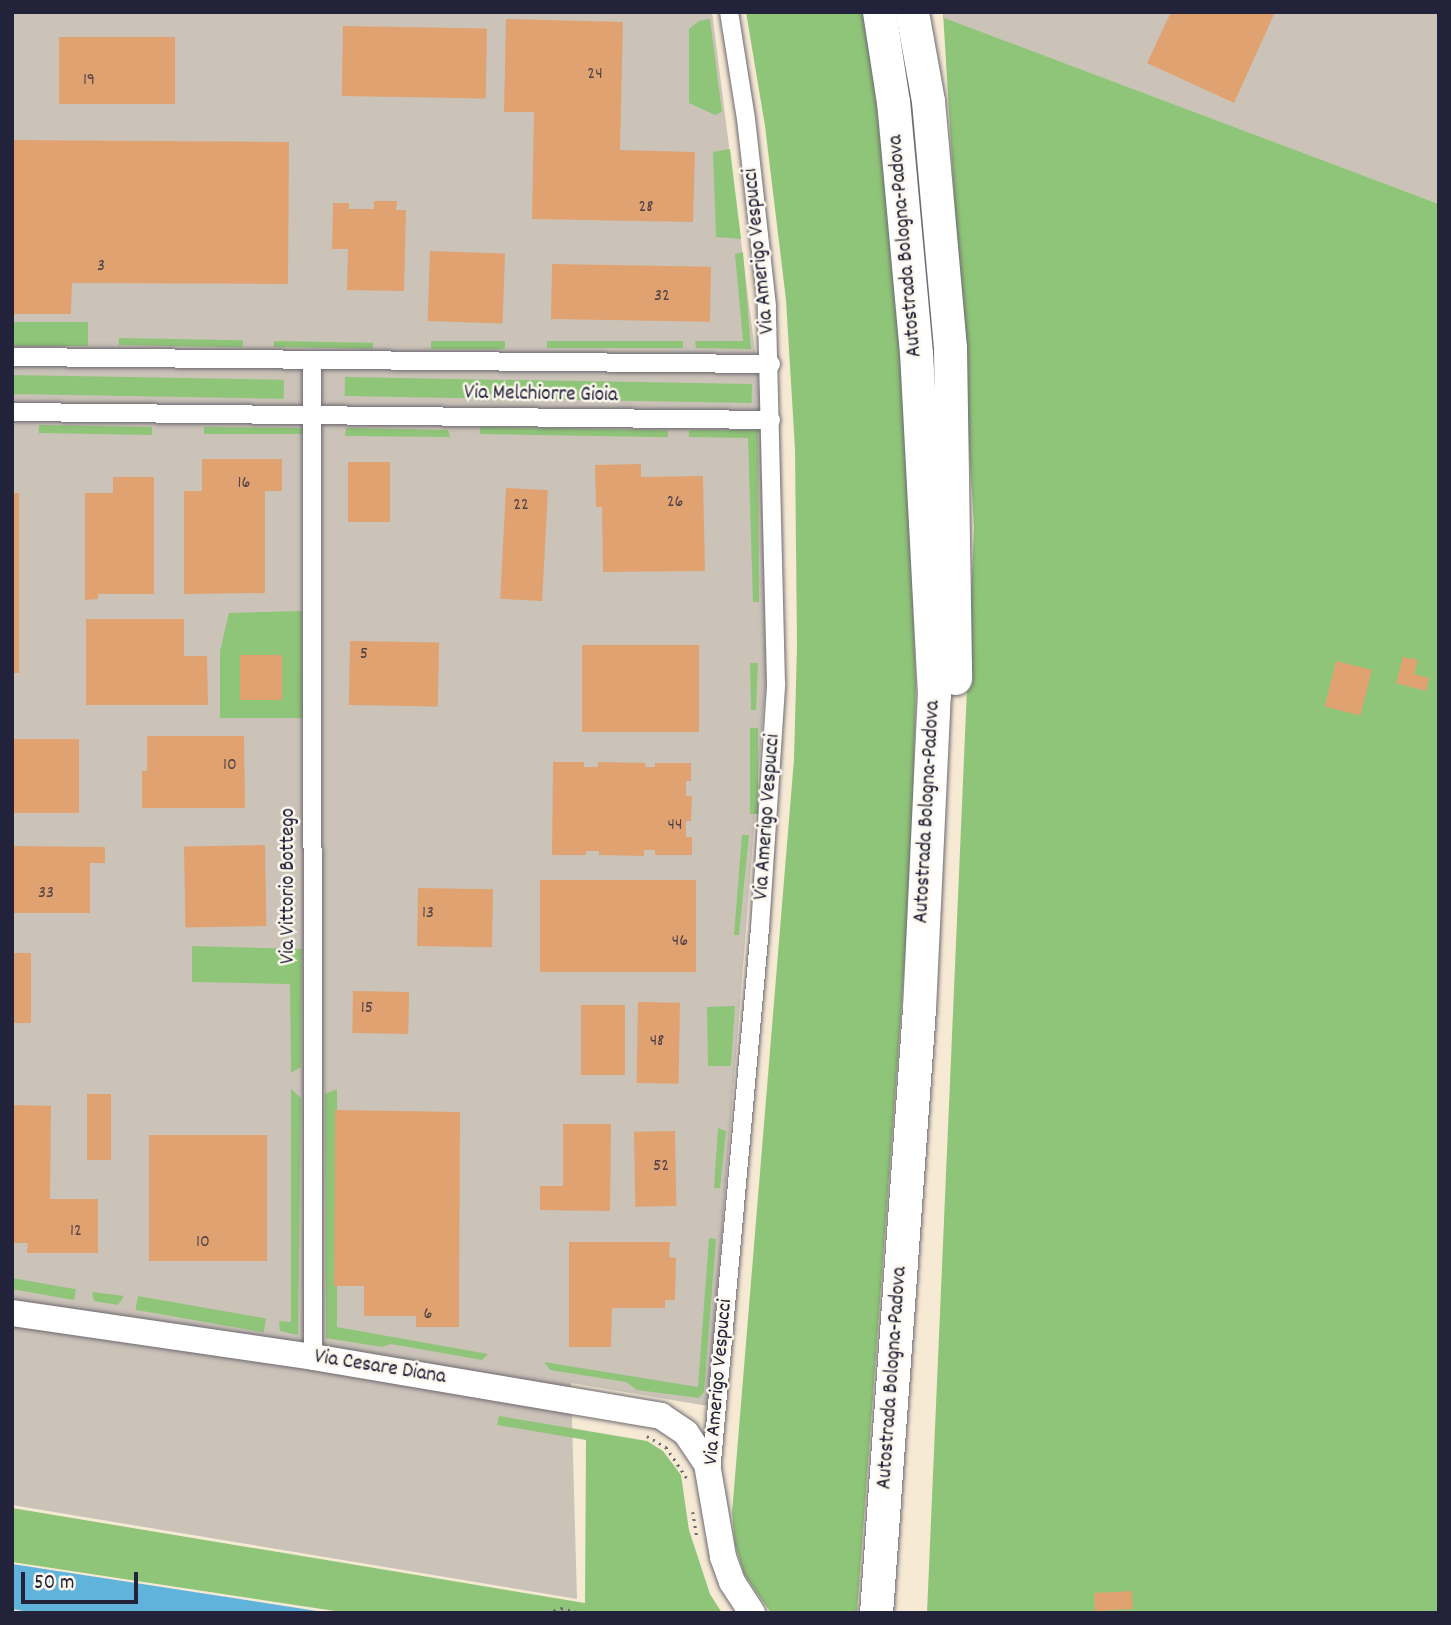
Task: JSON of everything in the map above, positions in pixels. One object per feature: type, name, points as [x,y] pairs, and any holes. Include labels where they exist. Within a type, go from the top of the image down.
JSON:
[{"type":"highway","name":"Autostrada Bologna-Padova","points":[[876,1613],[919,1009],[934,695],[916,353],[893,102],[879,12]]},
{"type":"highway","name":"Autostrada Bologna-Padova","points":[[899,1613],[942,1009],[955,696],[950,348],[928,101],[912,12]]},
{"type":"main road","name":"Via Cesare Diana","points":[[12,1313],[313,1357],[646,1411],[673,1422],[686,1433],[707,1464],[699,1484]]},
{"type":"main road","name":"Via Amerigo Vespucci","points":[[699,1484],[732,1582],[752,1613]]},
{"type":"street","name":"Via Amerigo Vespucci","points":[[699,1484],[771,789],[776,684],[771,364],[746,119],[729,12]]},
{"type":"street","name":"Via Melchiorre Gioia","points":[[12,357],[771,364]]},
{"type":"street","points":[[310,415],[312,360]]},
{"type":"street","name":"Via Melchiorre Gioia","points":[[12,412],[771,420]]},
{"type":"street","name":"Via Vittorio Bottego","points":[[310,415],[313,1357]]},
{"type":"path","points":[[635,1434],[648,1436],[666,1447],[686,1473],[699,1484]]},
{"type":"path","points":[[692,1508],[698,1540]]},
{"type":"path","points":[[547,1613],[561,1608],[581,1613]]},
{"type":"shaded area","points":[[12,12],[712,12],[760,391],[766,678],[708,1406],[571,1383],[577,1599],[12,1505]]},
{"type":"shaded area","points":[[943,12],[1439,12],[1439,204],[943,18]]},
{"type":"green space","points":[[746,12],[866,12],[895,268],[909,492],[916,686],[911,877],[857,1613],[771,1613],[744,1574],[735,1544],[732,1513],[794,759],[797,645],[795,449],[786,300],[765,126]]},
{"type":"green space","points":[[943,12],[944,18],[1439,204],[1439,1613],[927,1613],[974,527]]},
{"type":"green space","points":[[710,19],[722,112],[715,115],[689,103],[689,29],[699,21]]},
{"type":"green space","points":[[730,149],[741,239],[716,237],[713,152]]},
{"type":"green space","points":[[743,252],[751,349],[696,348],[695,341],[743,341],[735,254]]},
{"type":"green space","points":[[12,322],[88,322],[88,346],[12,346]]},
{"type":"green space","points":[[119,338],[243,340],[243,347],[119,345]]},
{"type":"green space","points":[[274,341],[373,343],[373,349],[274,347]]},
{"type":"green space","points":[[431,341],[505,341],[505,349],[431,349]]},
{"type":"green space","points":[[547,341],[683,341],[683,348],[547,348]]},
{"type":"green space","points":[[12,375],[284,380],[284,399],[12,394]]},
{"type":"green space","points":[[345,377],[752,384],[752,403],[345,396]]},
{"type":"green space","points":[[39,425],[152,427],[152,435],[39,433]]},
{"type":"green space","points":[[204,427],[305,428],[305,434],[204,434]]},
{"type":"green space","points":[[480,427],[668,430],[668,437],[480,434]]},
{"type":"green space","points":[[346,428],[448,430],[450,437],[345,436]]},
{"type":"green space","points":[[689,430],[758,430],[759,602],[753,602],[748,438],[689,437]]},
{"type":"green space","points":[[302,611],[303,718],[220,718],[220,651],[229,613]]},
{"type":"green space","points":[[750,663],[758,663],[756,710],[751,710]]},
{"type":"green space","points":[[750,728],[758,728],[758,814],[750,814]]},
{"type":"green space","points":[[742,835],[749,835],[739,935],[734,935]]},
{"type":"green space","points":[[192,946],[302,949],[301,1067],[291,1073],[290,984],[192,982]]},
{"type":"green space","points":[[735,1006],[731,1066],[708,1066],[707,1007]]},
{"type":"green space","points":[[291,1089],[301,1098],[298,1335],[280,1331],[279,1321],[291,1322]]},
{"type":"green space","points":[[337,1089],[337,1327],[488,1354],[482,1360],[391,1344],[382,1347],[326,1338],[325,1094]]},
{"type":"green space","points":[[718,1128],[726,1131],[720,1188],[714,1188]]},
{"type":"green space","points":[[709,1238],[716,1239],[704,1392],[699,1398],[637,1390],[626,1382],[550,1370],[544,1362],[698,1387]]},
{"type":"green space","points":[[12,1278],[76,1289],[74,1300],[12,1289]]},
{"type":"green space","points":[[92,1292],[124,1296],[118,1305],[94,1301]]},
{"type":"green space","points":[[138,1296],[266,1319],[264,1332],[136,1310]]},
{"type":"green space","points":[[499,1416],[647,1441],[663,1451],[681,1475],[689,1530],[710,1594],[722,1613],[348,1613],[12,1562],[12,1508],[585,1603],[586,1440],[497,1425]]},
{"type":"water","points":[[12,1564],[330,1613],[36,1613],[12,1609]]},
{"type":"building","points":[[1171,12],[1275,12],[1234,103],[1147,63]]},
{"type":"building","points":[[506,19],[623,22],[620,150],[695,152],[693,222],[532,219],[534,112],[504,112]]},
{"type":"building","points":[[343,26],[487,29],[486,99],[342,96]]},
{"type":"building","points":[[59,37],[175,37],[175,104],[59,104]]},
{"type":"building","points":[[12,140],[289,142],[288,284],[72,283],[71,314],[12,314]]},
{"type":"building","points":[[374,201],[397,201],[396,210],[406,210],[404,291],[347,290],[348,249],[332,249],[333,203],[349,203],[349,209],[374,209]]},
{"type":"building","points":[[430,251],[505,254],[503,324],[428,321]]},
{"type":"building","points":[[552,264],[711,267],[710,322],[551,319]]},
{"type":"building","points":[[202,459],[282,459],[282,491],[265,491],[265,593],[184,594],[184,491],[202,491]]},
{"type":"building","points":[[348,462],[390,462],[390,522],[348,522]]},
{"type":"building","points":[[641,464],[641,477],[703,476],[705,571],[603,572],[602,507],[596,507],[595,465]]},
{"type":"building","points":[[113,477],[154,477],[154,594],[98,594],[98,599],[85,600],[85,493],[113,493]]},
{"type":"building","points":[[506,488],[548,490],[542,601],[500,599]]},
{"type":"building","points":[[12,493],[19,493],[19,673],[12,673]]},
{"type":"building","points":[[86,619],[184,619],[184,656],[207,656],[208,705],[86,705]]},
{"type":"building","points":[[350,641],[439,643],[438,707],[349,705]]},
{"type":"building","points":[[582,645],[699,645],[699,732],[582,732]]},
{"type":"building","points":[[240,655],[282,655],[282,700],[240,700]]},
{"type":"building","points":[[1403,657],[1418,660],[1414,674],[1429,678],[1426,691],[1396,683]]},
{"type":"building","points":[[1336,661],[1372,670],[1361,716],[1325,707]]},
{"type":"building","points":[[147,736],[244,736],[245,808],[142,808],[142,771],[147,771]]},
{"type":"building","points":[[12,739],[79,739],[79,813],[12,813]]},
{"type":"building","points":[[553,762],[584,762],[584,767],[598,767],[598,762],[645,763],[646,767],[655,767],[655,763],[691,763],[691,781],[686,781],[686,796],[692,796],[691,821],[686,821],[686,837],[692,837],[692,855],[655,855],[655,850],[644,850],[644,856],[599,855],[599,851],[586,851],[586,855],[552,855]]},
{"type":"building","points":[[265,845],[266,926],[185,927],[184,846]]},
{"type":"building","points":[[12,846],[105,847],[105,863],[90,863],[90,913],[12,913]]},
{"type":"building","points":[[540,880],[696,880],[696,972],[540,972]]},
{"type":"building","points":[[418,888],[493,889],[492,947],[417,946]]},
{"type":"building","points":[[12,953],[31,953],[31,1023],[12,1023]]},
{"type":"building","points":[[353,991],[409,992],[408,1034],[352,1033]]},
{"type":"building","points":[[638,1002],[680,1003],[679,1084],[637,1083]]},
{"type":"building","points":[[581,1005],[625,1005],[625,1075],[581,1075]]},
{"type":"building","points":[[87,1094],[111,1094],[111,1160],[87,1160]]},
{"type":"building","points":[[12,1105],[51,1106],[50,1199],[98,1199],[98,1253],[27,1253],[28,1243],[12,1243]]},
{"type":"building","points":[[335,1110],[460,1112],[459,1327],[416,1327],[416,1316],[364,1316],[364,1286],[334,1286]]},
{"type":"building","points":[[563,1124],[611,1124],[610,1211],[540,1210],[540,1186],[563,1186]]},
{"type":"building","points":[[675,1131],[676,1206],[635,1207],[634,1132]]},
{"type":"building","points":[[149,1135],[267,1135],[267,1261],[149,1261]]},
{"type":"building","points":[[569,1242],[670,1242],[669,1257],[676,1258],[675,1300],[665,1300],[665,1308],[612,1308],[611,1347],[569,1347]]},
{"type":"building","points":[[1132,1591],[1133,1609],[1095,1611],[1094,1593]]}]
